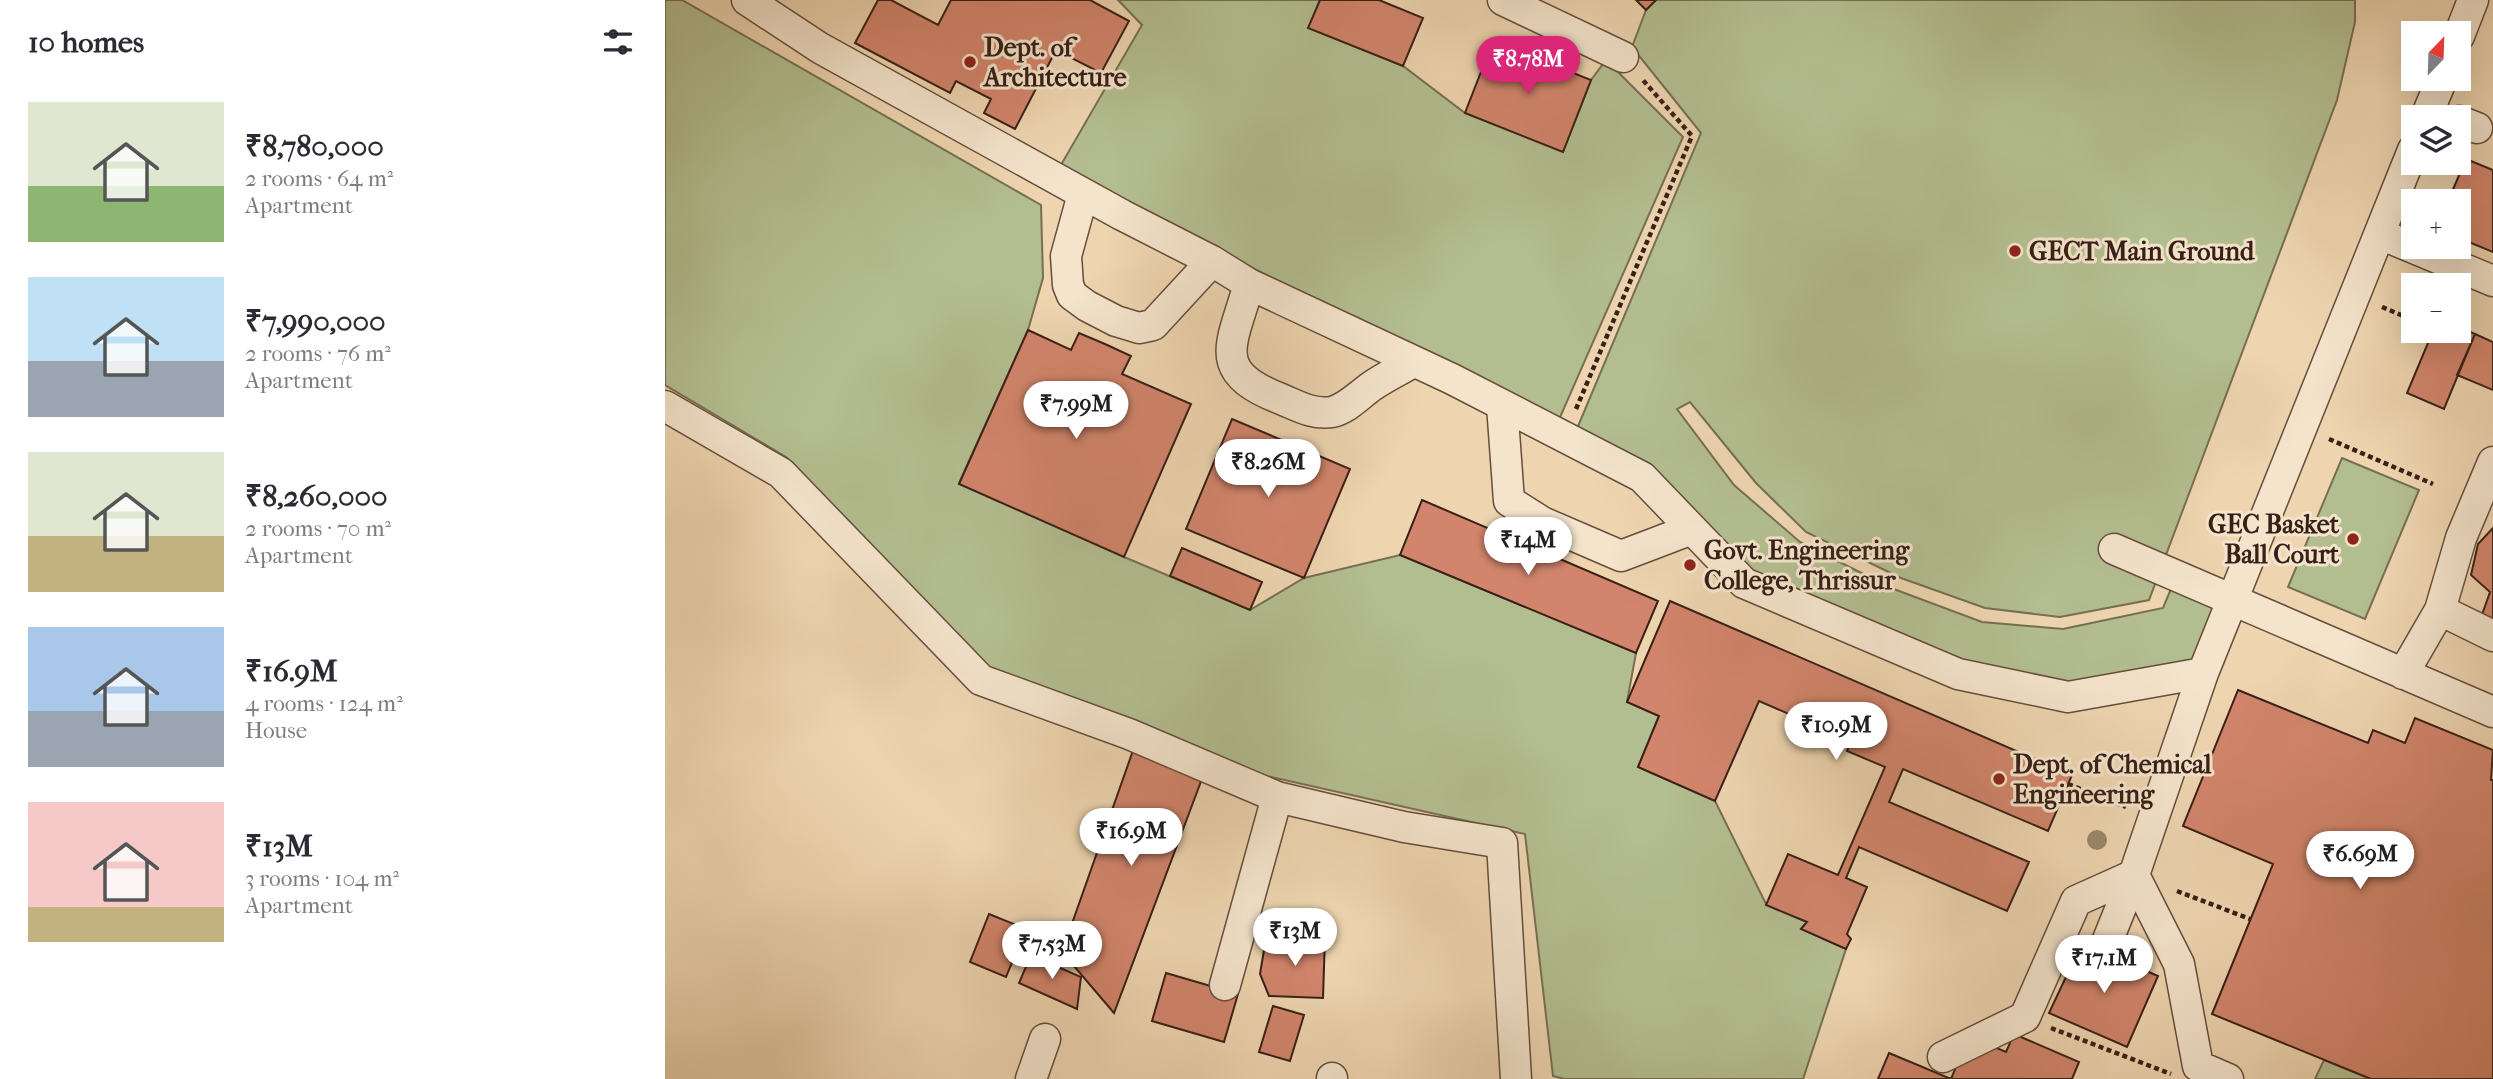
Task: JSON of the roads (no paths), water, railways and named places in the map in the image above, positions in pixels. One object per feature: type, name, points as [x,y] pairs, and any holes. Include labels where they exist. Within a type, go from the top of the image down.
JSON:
[{"type":"street","points":[[747,0],[820,48],[1083,194],[1212,261],[1249,284],[1502,405],[1641,477],[1744,583],[1909,660],[1958,674],[2068,697],[2203,673]]},
{"type":"street","points":[[1503,0],[1623,57]]},
{"type":"street","points":[[2465,21],[2473,0]]},
{"type":"street","points":[[2103,952],[2134,875],[2203,673],[2403,175]]},
{"type":"street","points":[[1083,194],[1066,256],[1068,285],[1072,295],[1116,321],[1139,328],[1153,325],[1212,261]]},
{"type":"street","points":[[2380,234],[2493,281]]},
{"type":"street","points":[[1249,284],[1230,351],[1233,366],[1243,380],[1259,390],[1314,413],[1334,411],[1413,362]]},
{"type":"street","points":[[1502,405],[1509,501],[1542,522],[1621,556],[1692,529]]},
{"type":"street","points":[[665,406],[781,473],[981,680],[1129,734],[1277,797],[1404,827],[1502,843],[1516,1079]]},
{"type":"street","points":[[2403,674],[2440,610],[2461,538],[2493,462]]},
{"type":"street","points":[[2114,549],[2493,712]]},
{"type":"street","points":[[2440,610],[2493,636]]},
{"type":"street","points":[[1225,985],[1277,797]]},
{"type":"street","points":[[1943,1057],[2025,1017],[2076,901],[2134,875]]},
{"type":"street","points":[[2134,875],[2179,964],[2198,1066],[2228,1079]]},
{"type":"street","points":[[1031,1079],[1045,1039]]},
{"type":"place","name":"Dept. of Architecture","points":[[970,62]]},
{"type":"place","name":"GECT Main Ground","points":[[2015,251]]},
{"type":"place","name":"GEC Basket Ball Court","points":[[2353,539]]},
{"type":"place","name":"Govt. Engineering College, Thrissur","points":[[1690,565]]},
{"type":"place","name":"Dept. of Chemical Engineering","points":[[1999,779]]}]
